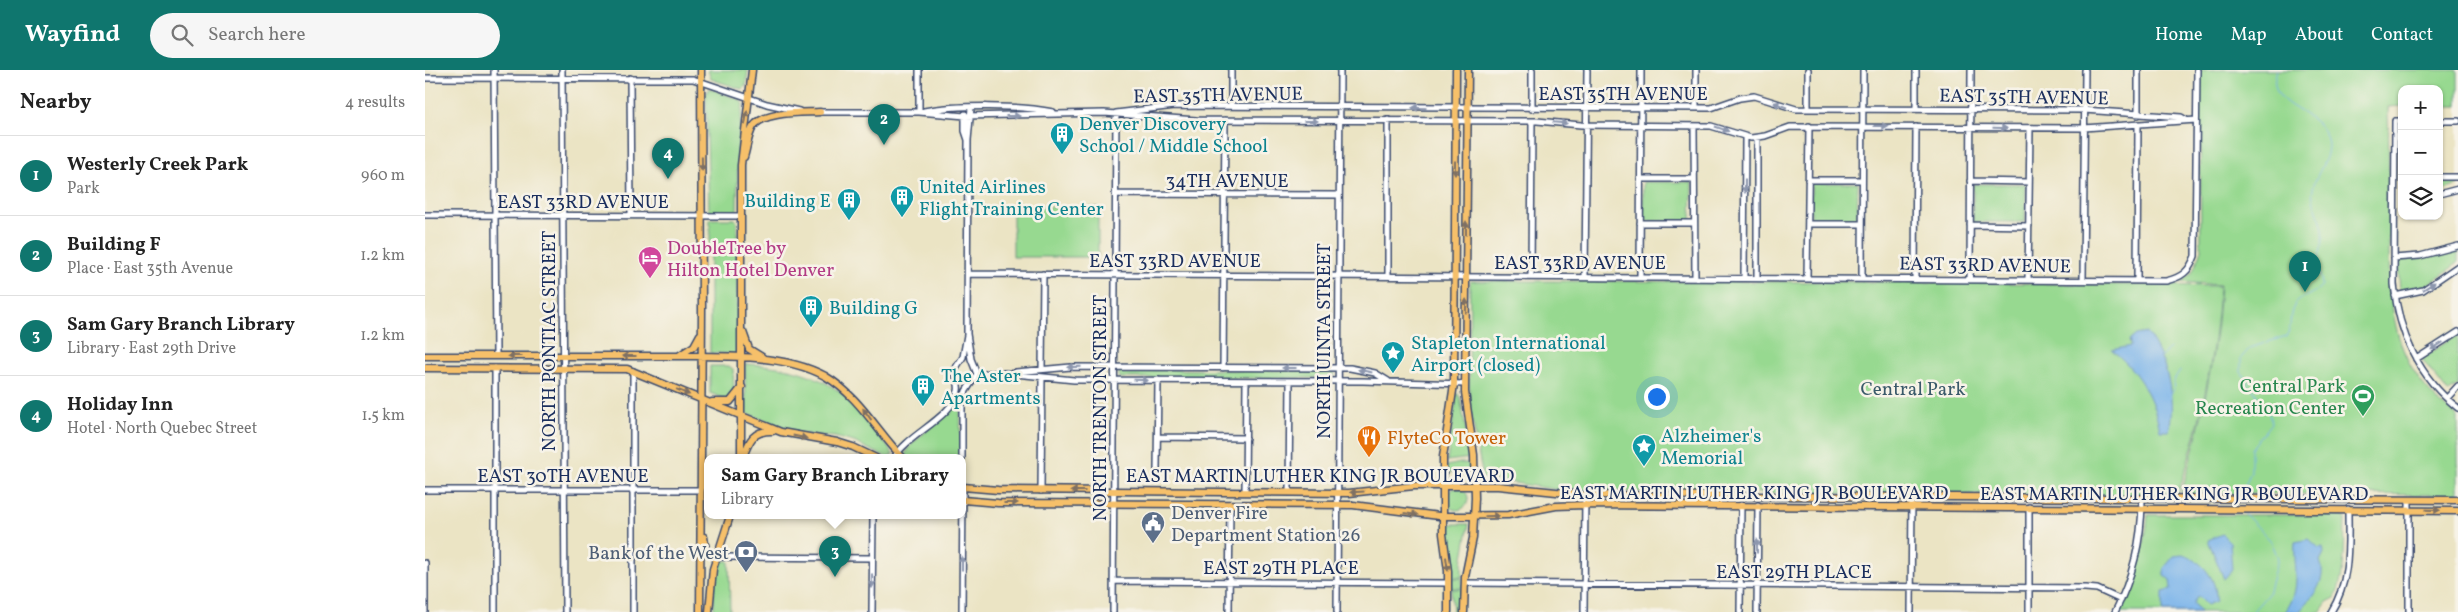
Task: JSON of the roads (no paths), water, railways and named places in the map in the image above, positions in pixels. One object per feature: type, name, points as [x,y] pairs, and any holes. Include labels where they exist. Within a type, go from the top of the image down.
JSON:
[{"type":"main road","points":[[700,612],[702,400],[701,70]]},
{"type":"main road","points":[[742,454],[741,165],[752,70]]},
{"type":"main road","points":[[1448,612],[1443,486],[1444,441],[1455,384],[1456,70]]},
{"type":"main road","points":[[1464,612],[1465,584],[1475,516],[1474,448],[1466,408],[1465,384],[1468,70]]},
{"type":"main road","points":[[741,165],[752,128],[761,120],[769,116],[820,112]]},
{"type":"main road","points":[[741,324],[749,349],[765,359]]},
{"type":"main road","points":[[677,356],[695,346],[702,331]]},
{"type":"main road","points":[[425,356],[677,356],[765,359],[802,366],[837,384],[861,406],[895,454]]},
{"type":"main road","points":[[425,368],[619,368],[633,371],[779,431],[794,436],[837,442],[868,454]]},
{"type":"main road","points":[[702,400],[730,402],[742,387]]},
{"type":"main road","points":[[744,454],[749,442],[755,435],[765,431],[779,431]]},
{"type":"main road","name":"EAST MARTIN LUTHER KING JR BOULEVARD","points":[[966,488],[1041,491],[1337,492],[1414,486],[1498,486],[1585,495],[2458,500]]},
{"type":"main road","name":"EAST MARTIN LUTHER KING JR BOULEVARD","points":[[966,500],[1113,504],[1367,506],[1417,515],[1443,516],[1508,515],[1556,506],[1585,505],[2275,508],[2458,511]]},
{"type":"main road","points":[[701,516],[706,551],[716,558]]},
{"type":"main road","points":[[709,612],[710,585],[716,558],[729,519]]},
{"type":"street","points":[[494,70],[495,356]]},
{"type":"street","name":"NORTH PONTIAC STREET","points":[[562,70],[565,612]]},
{"type":"street","points":[[919,70],[919,112]]},
{"type":"street","points":[[1231,70],[1231,106]]},
{"type":"street","name":"NORTH UINTA STREET","points":[[1337,612],[1340,70]]},
{"type":"street","points":[[1532,70],[1532,109]]},
{"type":"street","points":[[1585,277],[1587,70]]},
{"type":"street","points":[[1640,277],[1641,70]]},
{"type":"street","points":[[1696,70],[1696,108]]},
{"type":"street","points":[[1807,109],[1808,70]]},
{"type":"street","points":[[1862,278],[1863,70]]},
{"type":"street","points":[[1916,70],[1916,109]]},
{"type":"street","points":[[1969,279],[1971,70]]},
{"type":"street","points":[[2083,280],[2085,70]]},
{"type":"street","points":[[2138,115],[2139,70]]},
{"type":"street","points":[[2196,120],[2197,70]]},
{"type":"street","name":"EAST 35TH AVENUE","points":[[425,78],[562,77],[701,80],[749,98],[788,109],[820,112],[919,112],[968,108],[1033,108],[1056,112],[1116,114],[1165,119],[1531,121],[1587,125],[1716,127],[1745,138],[1757,138],[1786,127],[1809,126],[2084,128],[2181,123],[2186,120],[2196,120]]},
{"type":"street","points":[[630,78],[631,215]]},
{"type":"street","name":"EAST 35TH AVENUE","points":[[1116,114],[1169,106],[1467,109],[1586,107],[1716,108],[1740,98],[1754,96],[1790,108],[1807,109],[2084,110],[2181,117],[2186,120]]},
{"type":"street","points":[[898,454],[952,404],[958,393],[955,369],[964,355],[967,334],[968,140],[965,131],[968,108]]},
{"type":"street","name":"EAST 35TH AVENUE","points":[[919,112],[968,116],[1032,116],[1056,112]]},
{"type":"street","name":"NORTH TRENTON STREET","points":[[1113,612],[1116,114]]},
{"type":"street","points":[[1223,368],[1225,120]]},
{"type":"street","points":[[1388,120],[1388,276]]},
{"type":"street","name":"EAST 33RD AVENUE","points":[[968,274],[1915,278],[2166,281],[2180,278],[2188,270],[2195,256],[2196,120]]},
{"type":"street","points":[[1531,121],[1531,277]]},
{"type":"street","points":[[2398,121],[2395,121],[2395,296],[2404,333],[2416,359],[2429,378],[2458,408]]},
{"type":"street","points":[[2443,121],[2458,121]]},
{"type":"street","points":[[2137,281],[2138,124]]},
{"type":"street","points":[[1694,126],[1695,278]]},
{"type":"street","points":[[1807,278],[1809,126]]},
{"type":"street","points":[[1915,278],[1916,127]]},
{"type":"street","points":[[2029,280],[2030,128]]},
{"type":"street","points":[[1744,278],[1745,138]]},
{"type":"street","points":[[1757,138],[1757,278]]},
{"type":"street","points":[[2443,177],[2458,178]]},
{"type":"street","points":[[1640,179],[1694,179]]},
{"type":"street","points":[[1808,180],[1862,180]]},
{"type":"street","points":[[1970,181],[2029,182]]},
{"type":"street","points":[[2443,193],[2458,189]]},
{"type":"street","name":"34TH AVENUE","points":[[1115,194],[1339,195]]},
{"type":"street","name":"EAST 33RD AVENUE","points":[[425,215],[741,216]]},
{"type":"street","points":[[1640,223],[1695,224]]},
{"type":"street","points":[[1808,224],[1862,224]]},
{"type":"street","points":[[1970,225],[2029,226]]},
{"type":"street","points":[[2394,258],[2420,256],[2458,246]]},
{"type":"street","points":[[2395,296],[2423,290],[2458,266]]},
{"type":"street","points":[[1042,369],[1043,274]]},
{"type":"street","points":[[2416,359],[2458,332]]},
{"type":"street","points":[[967,334],[976,377]]},
{"type":"street","points":[[960,363],[967,362],[989,373]]},
{"type":"street","points":[[962,454],[962,403],[971,382],[976,377],[989,373],[1114,366],[1338,368],[1364,370],[1382,376],[1388,381]]},
{"type":"street","points":[[495,368],[497,490],[495,612]]},
{"type":"street","points":[[633,371],[633,612]]},
{"type":"street","points":[[1005,373],[1042,377],[1114,380],[1388,381],[1412,384],[1465,384]]},
{"type":"street","points":[[1041,491],[1042,377]]},
{"type":"street","points":[[957,380],[963,383],[971,382]]},
{"type":"street","points":[[1157,469],[1158,380]]},
{"type":"street","points":[[1245,491],[1246,381]]},
{"type":"street","points":[[1289,492],[1290,381]]},
{"type":"street","points":[[2447,398],[2458,386]]},
{"type":"street","points":[[1158,437],[1246,438]]},
{"type":"street","name":"EAST 30TH AVENUE","points":[[425,490],[701,490]]},
{"type":"street","points":[[1584,612],[1585,495]]},
{"type":"street","points":[[1911,612],[1912,497]]},
{"type":"street","points":[[2115,612],[2131,575],[2140,540],[2142,499]]},
{"type":"street","points":[[2409,500],[2409,612]]},
{"type":"street","points":[[1229,612],[1230,504]]},
{"type":"street","points":[[1741,505],[1741,612]]},
{"type":"street","points":[[1757,612],[1758,505]]},
{"type":"street","points":[[2029,507],[2029,612]]},
{"type":"street","points":[[2331,612],[2341,593],[2346,575],[2348,509]]},
{"type":"street","points":[[872,612],[873,519]]},
{"type":"street","points":[[962,612],[963,519]]},
{"type":"street","points":[[716,558],[872,558]]},
{"type":"street","points":[[425,563],[425,612]]},
{"type":"street","name":"EAST 29TH PLACE","points":[[1113,581],[1448,583]]},
{"type":"street","name":"EAST 29TH PLACE","points":[[1465,584],[2091,588],[2121,600]]},
{"type":"water","points":[[2147,333],[2160,355],[2168,379],[2171,405],[2169,431],[2160,431],[2154,407],[2144,386],[2130,367],[2112,350],[2131,346],[2129,341],[2136,335]]},
{"type":"water","points":[[2222,534],[2230,542],[2232,570],[2224,579],[2208,540]]},
{"type":"water","points":[[2309,539],[2319,548],[2323,547],[2324,553],[2320,561],[2322,576],[2317,589],[2299,612],[2285,612],[2291,603],[2296,586],[2295,542]]},
{"type":"water","points":[[2182,555],[2196,561],[2207,572],[2214,586],[2216,601],[2207,605],[2198,596],[2193,603],[2200,612],[2163,612],[2163,592],[2171,590],[2170,580],[2164,575],[2164,568],[2174,556]]},
{"type":"waterway","points":[[2241,495],[2251,471],[2251,449],[2271,423],[2269,413],[2241,372],[2241,358],[2250,348],[2286,336],[2294,306],[2322,285],[2318,266],[2323,229],[2312,193],[2315,181],[2327,155],[2328,142],[2319,125],[2283,100],[2277,92],[2275,82],[2277,70]]},
{"type":"waterway","points":[[2161,357],[2170,348]]},
{"type":"waterway","points":[[2170,393],[2174,390],[2173,382],[2180,371]]},
{"type":"waterway","points":[[2244,513],[2271,541],[2278,558],[2268,594],[2252,612]]},
{"type":"place","name":"Building F","points":[[884,145]]},
{"type":"place","name":"Denver Discovery School / Middle School","points":[[1062,155]]},
{"type":"place","name":"Holiday Inn","points":[[668,179]]},
{"type":"place","name":"United Airlines Flight Training Center","points":[[902,218]]},
{"type":"place","name":"Building E","points":[[849,221]]},
{"type":"place","name":"DoubleTree by Hilton Hotel Denver","points":[[650,279]]},
{"type":"place","name":"Westerly Creek Park","points":[[2305,292]]},
{"type":"place","name":"Building G","points":[[811,328]]},
{"type":"place","name":"Stapleton International Airport (closed)","points":[[1393,374]]},
{"type":"place","name":"The Aster Apartments","points":[[923,407]]},
{"type":"place","name":"Central Park Recreation Center","points":[[2363,417]]},
{"type":"place","name":"FlyteCo Tower","points":[[1369,458]]},
{"type":"place","name":"Alzheimer's Memorial","points":[[1644,467]]},
{"type":"place","name":"Denver Fire Department Station 26","points":[[1153,544]]},
{"type":"place","name":"Bank of the West","points":[[746,573]]},
{"type":"place","name":"Sam Gary Branch Library","points":[[835,577]]},
{"type":"park label","name":"Central Park","points":[[1913,388]]}]
